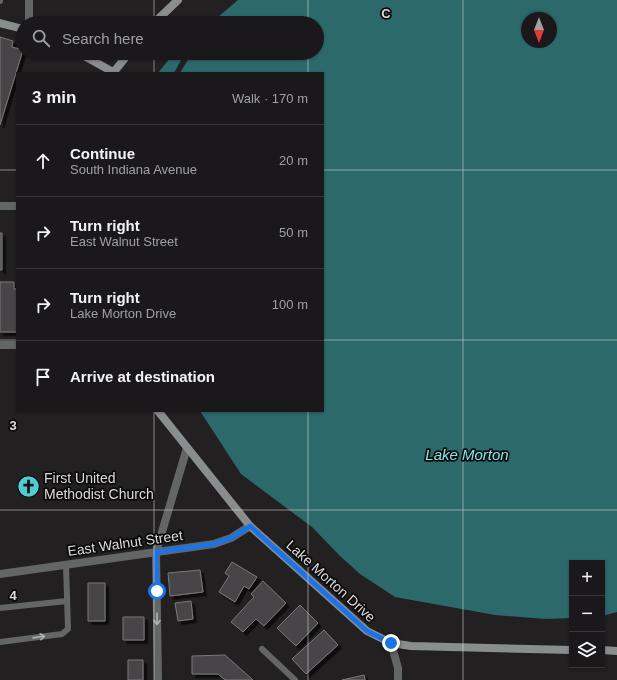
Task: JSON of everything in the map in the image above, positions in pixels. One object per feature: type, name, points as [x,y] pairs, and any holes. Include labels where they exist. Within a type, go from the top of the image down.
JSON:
[{"type":"street","points":[[29,0],[29,16]]},
{"type":"street","points":[[161,16],[178,0]]},
{"type":"street","points":[[0,23],[16,28]]},
{"type":"street","points":[[91,60],[111,72]]},
{"type":"street","points":[[114,72],[123,60]]},
{"type":"street","points":[[0,206],[16,206]]},
{"type":"street","points":[[0,345],[16,345]]},
{"type":"street","name":"Lake Morton Drive","points":[[159,412],[250,526],[367,631],[391,643],[411,646],[569,650]]},
{"type":"street","points":[[158,680],[156,552],[187,448]]},
{"type":"street","name":"East Walnut Street","points":[[0,574],[214,544],[231,538],[250,526]]},
{"type":"street","points":[[391,643],[398,668],[398,680]]},
{"type":"street","points":[[605,650],[617,651]]},
{"type":"lane","points":[[0,642],[62,634],[68,629],[66,565]]},
{"type":"lane","points":[[0,615],[1,608],[67,601]]},
{"type":"lane","points":[[262,648],[295,680]]},
{"type":"water","name":"Lake Morton","points":[[238,0],[617,0],[617,612],[605,615],[605,560],[569,560],[569,618],[546,619],[495,615],[395,597],[360,574],[312,527],[241,474],[201,412],[324,412],[324,72],[181,72],[188,60],[324,60],[324,16],[219,16]]},
{"type":"water","points":[[168,60],[181,60],[175,72],[159,72]]},
{"type":"building","points":[[0,37],[13,41],[12,47],[16,48],[16,60],[20,60],[0,125]]},
{"type":"building","points":[[0,233],[2,233],[2,270],[0,270]]},
{"type":"building","points":[[0,282],[14,282],[14,289],[16,289],[16,332],[0,332]]},
{"type":"building","points":[[232,562],[257,577],[249,589],[244,586],[235,602],[219,592],[229,576],[225,573]]},
{"type":"building","points":[[200,570],[203,592],[170,596],[168,573]]},
{"type":"building","points":[[263,581],[286,603],[264,626],[256,619],[243,632],[231,622],[254,597],[251,594]]},
{"type":"building","points":[[88,583],[105,583],[105,621],[88,621]]},
{"type":"building","points":[[191,601],[193,619],[178,621],[175,603]]},
{"type":"building","points":[[300,605],[318,623],[296,646],[277,628]]},
{"type":"building","points":[[123,617],[144,617],[144,640],[123,640]]},
{"type":"building","points":[[324,630],[338,645],[306,674],[292,659]]},
{"type":"building","points":[[225,655],[253,680],[225,680],[218,674],[192,674],[192,656]]},
{"type":"building","points":[[128,660],[143,660],[143,680],[128,680]]},
{"type":"building","points":[[364,675],[365,680],[342,680]]},
{"type":"place","name":"First United Methodist Church","points":[[28,486]]},
{"type":"route","points":[[157,591],[156,552],[214,544],[231,538],[250,526],[367,631],[391,643]]}]
